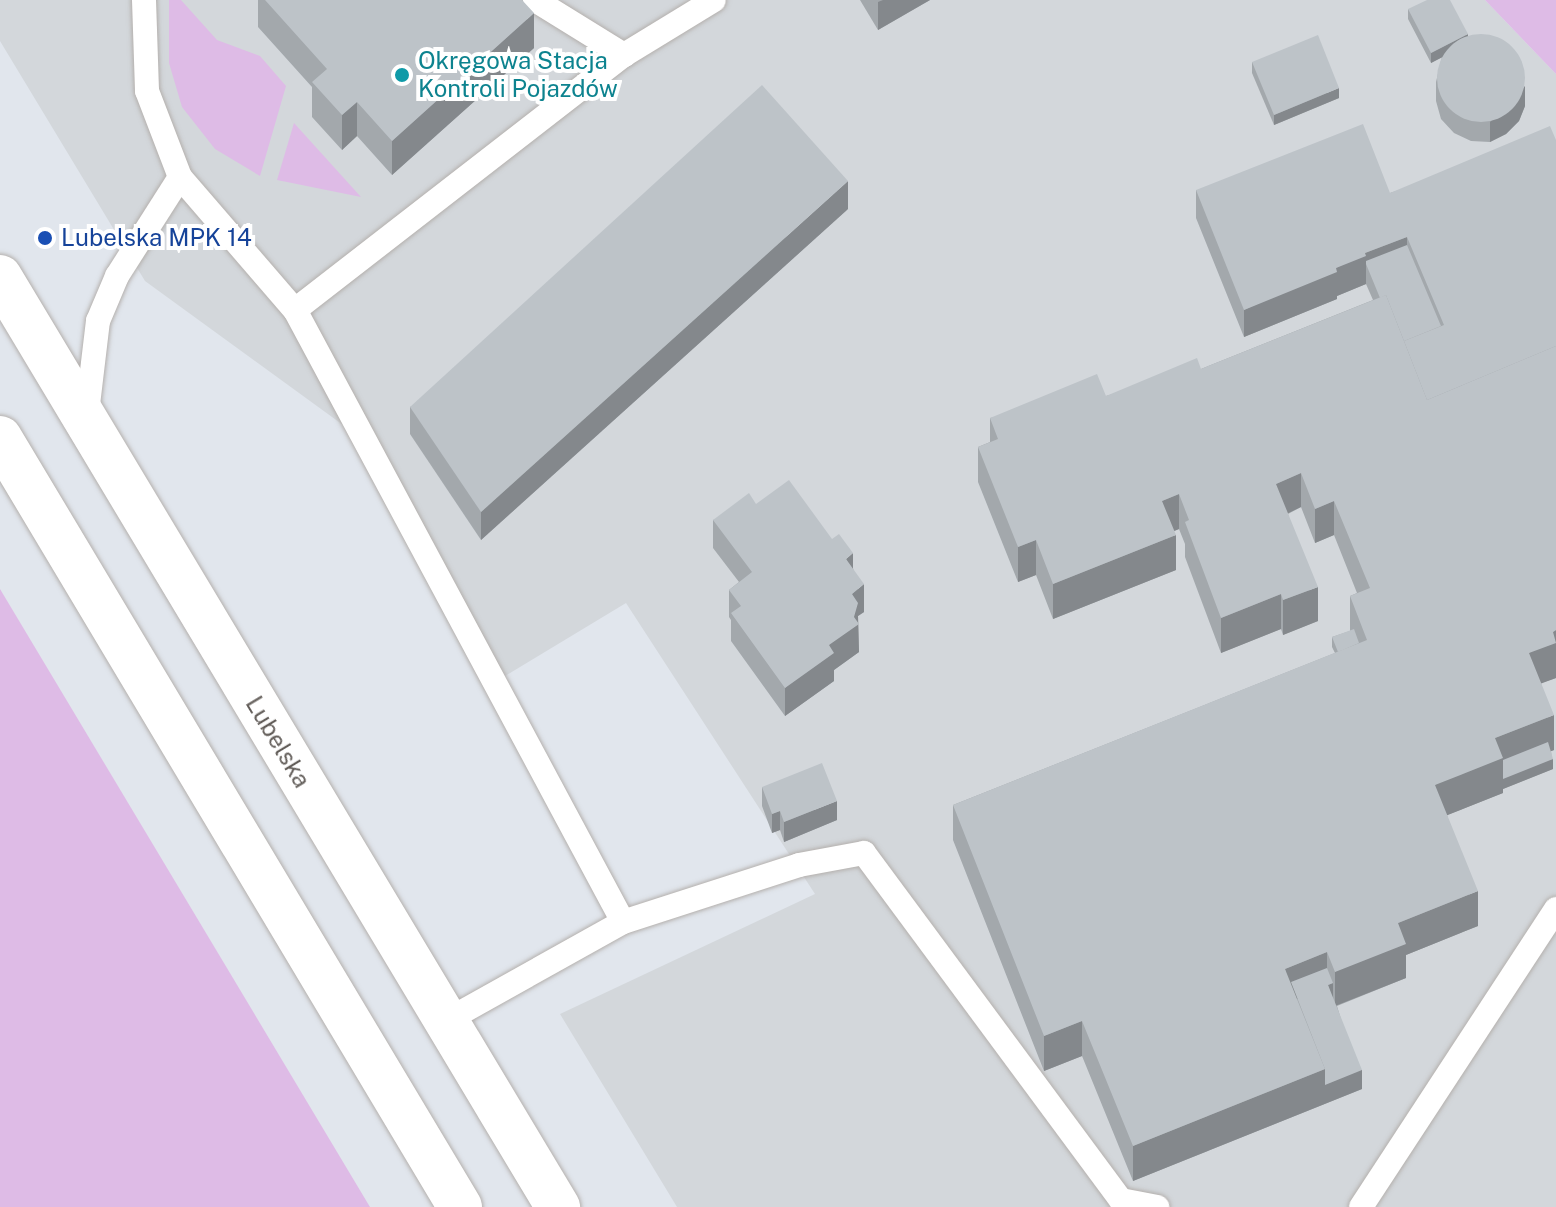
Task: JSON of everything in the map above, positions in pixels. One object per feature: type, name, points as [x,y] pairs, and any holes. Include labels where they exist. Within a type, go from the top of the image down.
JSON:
[{"type":"main road","name":"Lubelska","points":[[0,277],[558,1207]]},
{"type":"main road","points":[[0,438],[460,1207]]},
{"type":"lane","points":[[144,0],[147,91],[180,177],[295,310],[623,922]]},
{"type":"lane","points":[[535,0],[624,55]]},
{"type":"lane","points":[[295,310],[624,55],[714,0]]},
{"type":"lane","points":[[94,438],[85,407],[98,321],[117,276],[180,177]]},
{"type":"lane","points":[[446,1021],[623,922],[799,865],[864,853],[1121,1200],[1157,1207]]},
{"type":"lane","points":[[1361,1207],[1556,909]]},
{"type":"shaded area","points":[[0,0],[1485,0],[1556,74],[1556,1207],[677,1207],[560,1014],[815,894],[626,603],[505,676],[365,441],[145,281],[0,41]]},
{"type":"shaded area","points":[[169,0],[181,0],[217,40],[260,56],[286,86],[260,176],[215,149],[182,107],[169,63]]},
{"type":"shaded area","points":[[1485,0],[1556,0],[1556,74]]},
{"type":"shaded area","points":[[294,123],[361,197],[277,180]]},
{"type":"shaded area","points":[[0,589],[370,1207],[0,1207]]},
{"type":"building","name":"Okręgowa Stacja Kontroli Pojazdów","points":[[265,0],[522,0],[534,13],[392,141],[357,102],[342,115],[312,82],[327,69]]},
{"type":"building","points":[[1427,0],[1450,0],[1468,34],[1431,53],[1408,9]]},
{"type":"building","points":[[1481,34],[1506,41],[1518,53],[1525,78],[1518,103],[1506,115],[1481,122],[1456,115],[1444,103],[1437,78],[1444,53],[1456,41]]},
{"type":"building","points":[[1318,35],[1339,88],[1274,115],[1252,62]]},
{"type":"building","points":[[762,85],[848,181],[481,512],[410,407]]},
{"type":"building","points":[[1363,124],[1390,193],[1550,126],[1556,140],[1556,346],[1427,400],[1404,341],[1444,325],[1407,237],[1365,253],[1366,256],[1336,268],[1337,272],[1244,310],[1196,190]]},
{"type":"building","points":[[1407,245],[1441,326],[1404,341],[1386,295],[1380,298],[1366,261]]},
{"type":"building","points":[[1386,295],[1427,400],[1556,346],[1556,630],[1553,632],[1556,643],[1529,653],[1554,715],[1495,738],[1503,758],[1435,785],[1478,891],[1398,923],[1406,944],[1335,972],[1327,952],[1285,969],[1325,1069],[1133,1146],[1082,1021],[1044,1036],[953,805],[1367,640],[1350,596],[1370,588],[1334,501],[1315,509],[1301,473],[1276,484],[1318,587],[1283,600],[1281,594],[1221,618],[1185,522],[1189,520],[1179,494],[1162,501],[1176,535],[1053,584],[1036,540],[1018,547],[978,447],[998,439],[990,418],[1097,374],[1106,396],[1197,358],[1201,369]]},
{"type":"building","points":[[789,480],[832,539],[839,534],[853,553],[846,559],[864,584],[852,594],[858,603],[854,617],[859,624],[829,645],[834,653],[785,688],[731,613],[741,606],[729,590],[752,572],[713,520],[749,493],[756,504]]},
{"type":"building","points":[[1354,629],[1359,643],[1338,652],[1332,637]]},
{"type":"building","points":[[1548,742],[1553,759],[1503,779],[1503,760]]},
{"type":"building","points":[[822,763],[837,801],[784,822],[780,811],[772,814],[762,787]]},
{"type":"building","points":[[1327,968],[1333,983],[1328,985],[1362,1070],[1325,1085],[1325,1069],[1291,982]]},
{"type":"place","name":"Okręgowa Stacja Kontroli Pojazdów","points":[[402,75]]},
{"type":"place","name":"Lubelska MPK 14","points":[[45,238]]}]
